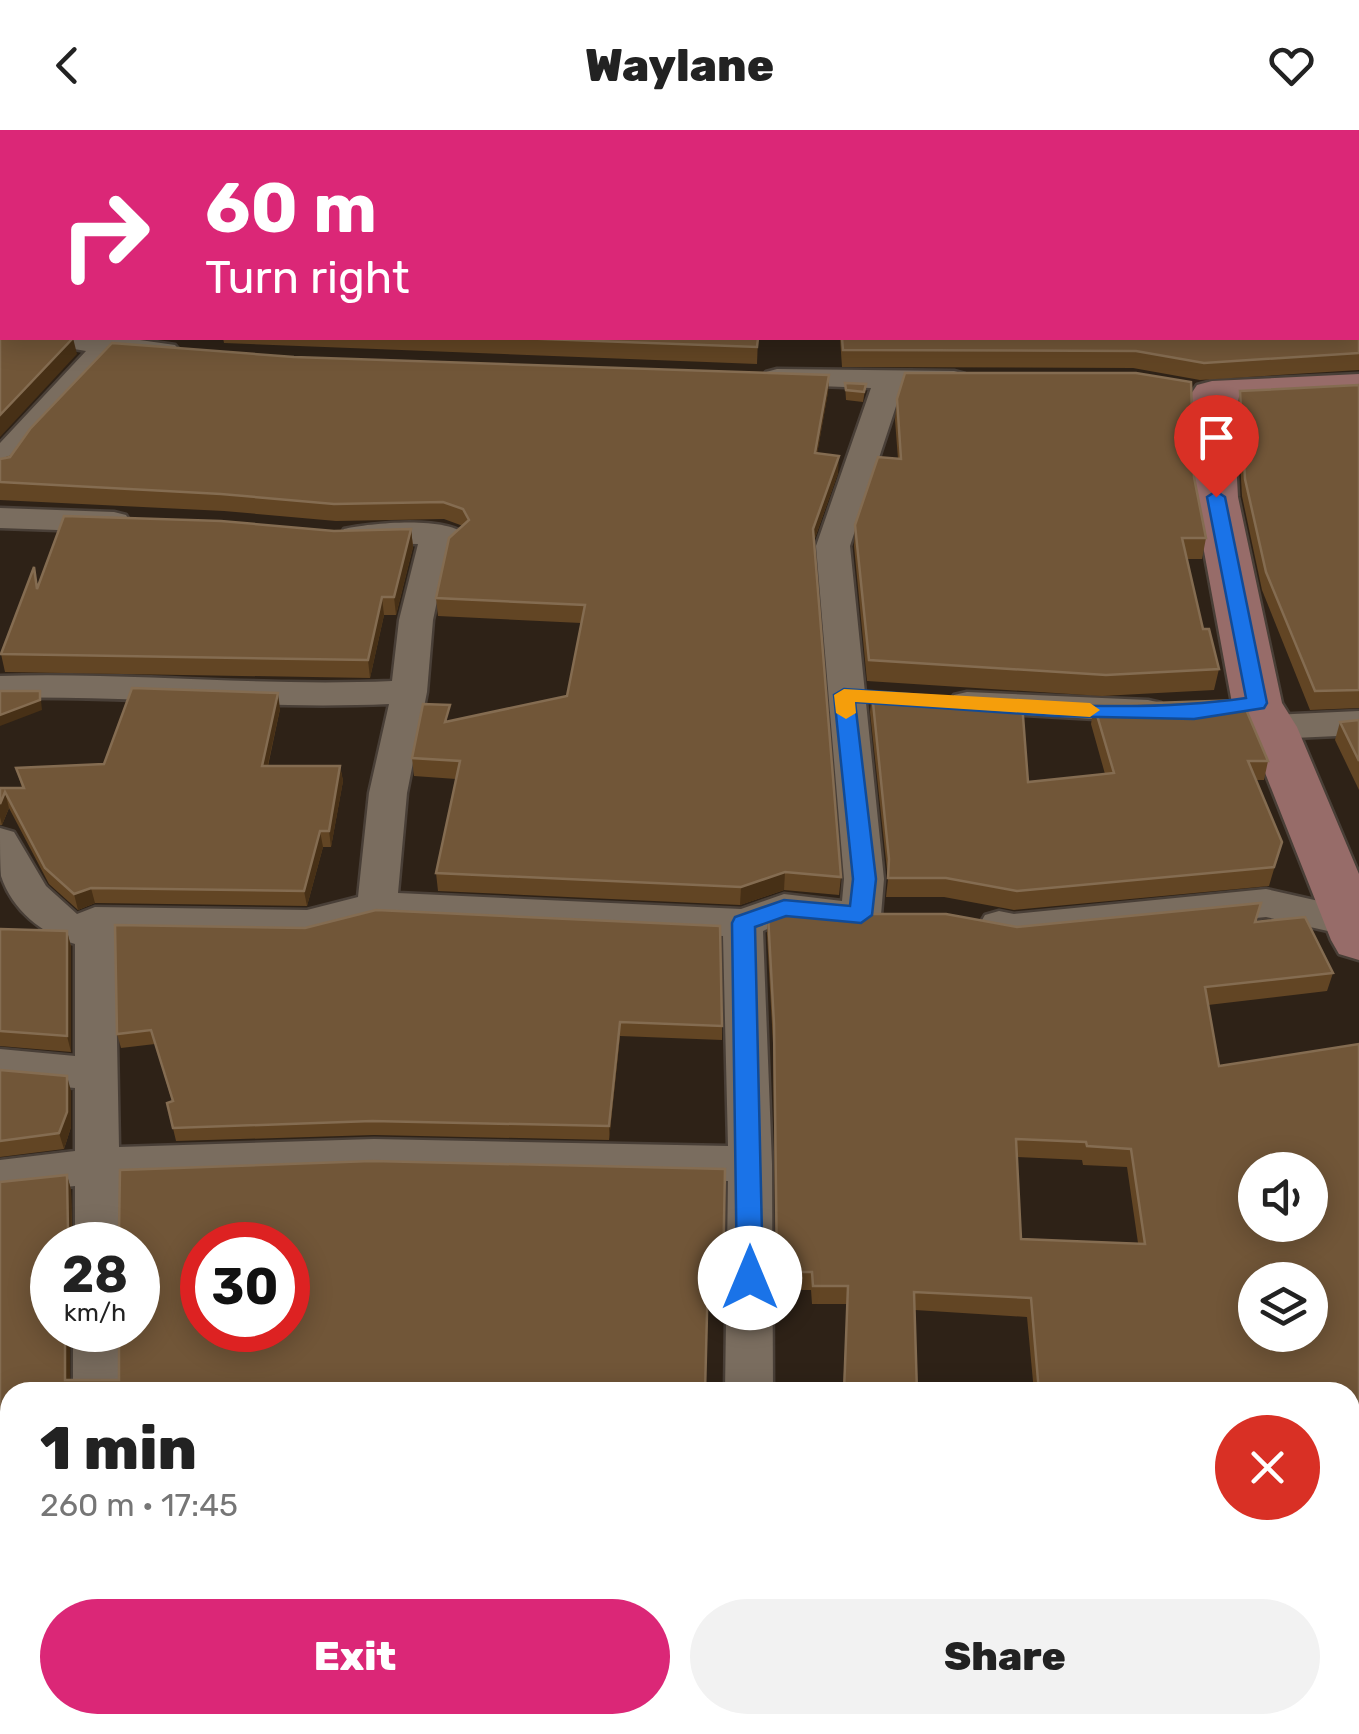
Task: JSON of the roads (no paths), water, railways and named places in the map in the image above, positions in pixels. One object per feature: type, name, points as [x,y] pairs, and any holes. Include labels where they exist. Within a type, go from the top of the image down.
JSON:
[{"type":"street","points":[[73,340],[190,350]]},
{"type":"street","points":[[0,465],[20,437],[110,344]]},
{"type":"street","points":[[754,377],[988,379]]},
{"type":"street","points":[[7,862],[44,914],[58,925],[80,931],[96,921],[307,924],[377,906],[744,923],[784,908],[877,915],[864,879],[833,546],[889,381]]},
{"type":"street","points":[[1356,929],[1251,712],[1202,392],[1359,386]]},
{"type":"street","points":[[0,518],[149,523]]},
{"type":"street","points":[[318,534],[452,536],[431,549],[416,620],[408,692],[388,793],[377,906]]},
{"type":"street","points":[[0,686],[74,685],[314,696],[408,692]]},
{"type":"street","points":[[844,695],[882,698]]},
{"type":"street","points":[[940,702],[1054,710],[1174,712]]},
{"type":"street","points":[[1251,712],[1359,723]]},
{"type":"street","points":[[962,918],[1014,928],[1266,903],[1356,929]]},
{"type":"street","points":[[96,921],[98,1222]]},
{"type":"street","points":[[744,923],[750,1382]]},
{"type":"street","points":[[0,1065],[30,1065],[97,1076]]},
{"type":"street","points":[[0,1177],[98,1164],[429,1158],[750,1164]]},
{"type":"street","points":[[97,1382],[98,1352]]}]
